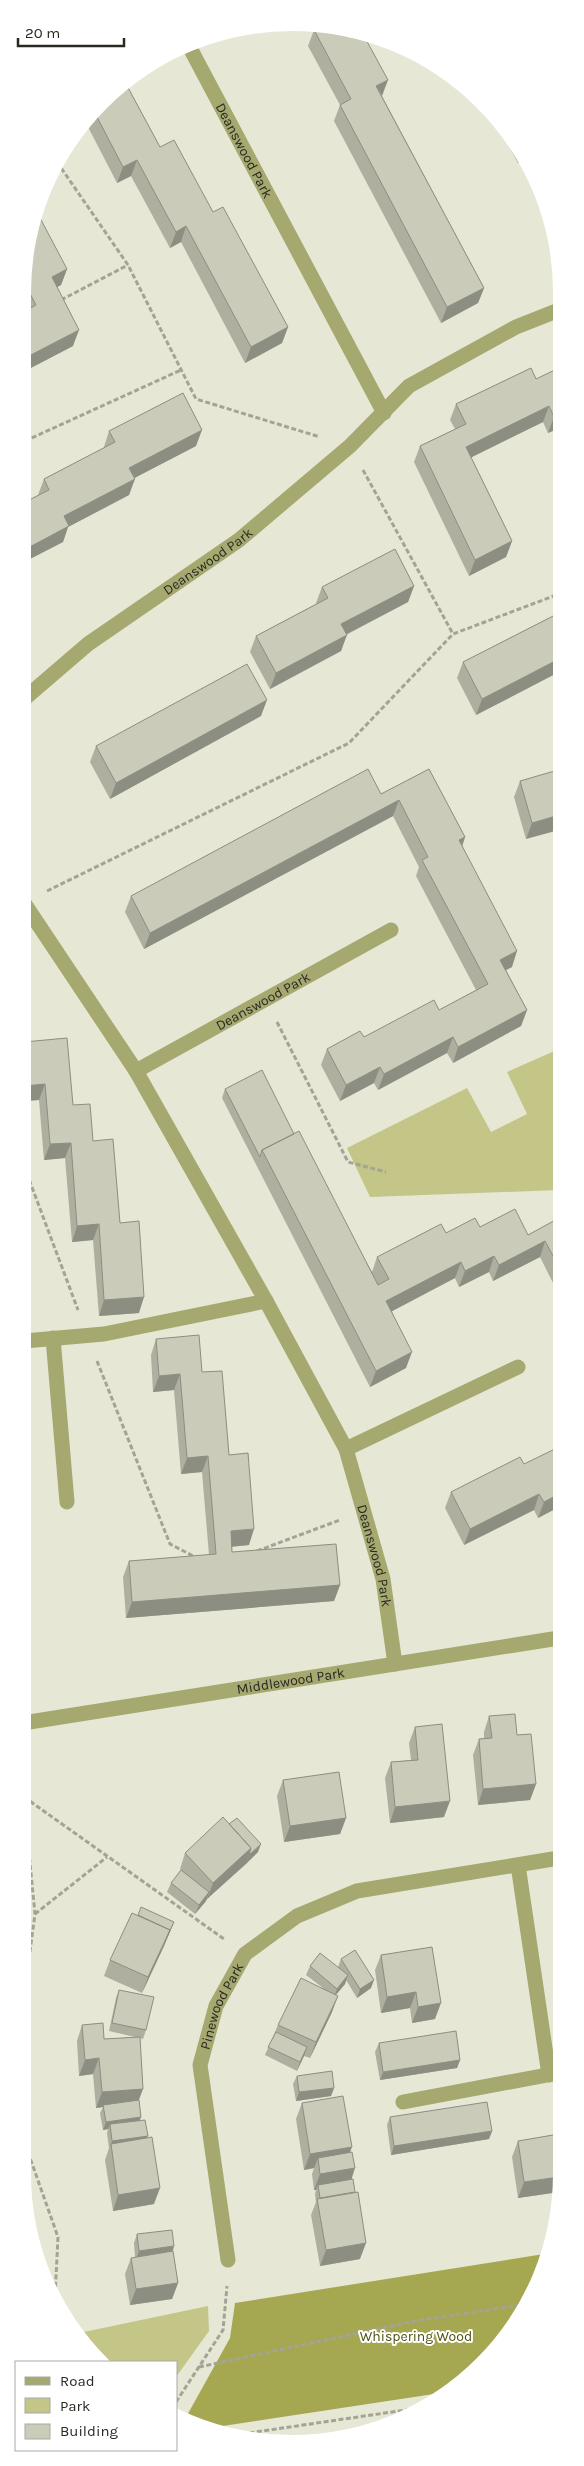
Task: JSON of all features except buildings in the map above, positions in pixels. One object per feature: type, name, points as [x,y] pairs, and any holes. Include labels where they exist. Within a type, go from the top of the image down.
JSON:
[{"type":"street","name":"Deanswood Park","points":[[192,51],[384,413]]},
{"type":"street","name":"Deanswood Park","points":[[31,693],[88,644],[239,540],[350,446],[409,386],[516,327],[553,312]]},
{"type":"street","name":"Deanswood Park","points":[[31,914],[136,1071],[266,1301],[346,1449],[383,1579],[395,1664]]},
{"type":"street","name":"Deanswood Park","points":[[136,1071],[391,930]]},
{"type":"street","points":[[31,1340],[104,1334],[266,1301]]},
{"type":"street","points":[[53,1338],[67,1502]]},
{"type":"street","points":[[346,1449],[518,1366]]},
{"type":"street","name":"Middlewood Park","points":[[31,1722],[553,1639]]},
{"type":"street","name":"Pinewood Park","points":[[228,2260],[200,2066],[216,2006],[245,1954],[297,1916],[357,1891],[553,1859]]},
{"type":"street","points":[[518,1865],[553,2068]]},
{"type":"street","points":[[403,2102],[553,2074]]},
{"type":"path","points":[[62,169],[128,265],[196,399],[350,446],[453,634]]},
{"type":"path","points":[[60,300],[128,265]]},
{"type":"path","points":[[31,438],[181,370]]},
{"type":"path","points":[[42,894],[349,743],[453,634],[553,596]]},
{"type":"path","points":[[266,1000],[348,1162],[386,1172]]},
{"type":"path","points":[[31,1185],[87,1335],[170,1544],[201,1560]]},
{"type":"path","points":[[252,1554],[298,1535],[364,1512]]},
{"type":"path","points":[[31,1802],[245,1954]]},
{"type":"path","points":[[35,1914],[107,1857]]},
{"type":"path","points":[[31,1871],[35,1914],[31,1944]]},
{"type":"path","points":[[31,2163],[58,2237],[56,2284]]},
{"type":"path","points":[[178,2399],[223,2330],[228,2260]]},
{"type":"path","points":[[199,2367],[415,2321],[517,2306]]},
{"type":"path","points":[[254,2432],[401,2411]]},
{"type":"green space","points":[[553,1052],[553,1190],[370,1197],[347,1148],[467,1088],[491,1132],[527,1114],[507,1072]]},
{"type":"green space","name":"Whispering Wood","points":[[540,2255],[526,2289],[499,2333],[464,2370],[431,2394],[224,2426],[188,2413],[230,2338],[235,2303]]},
{"type":"green space","points":[[208,2306],[209,2331],[178,2374],[178,2361],[111,2361],[84,2332]]}]
